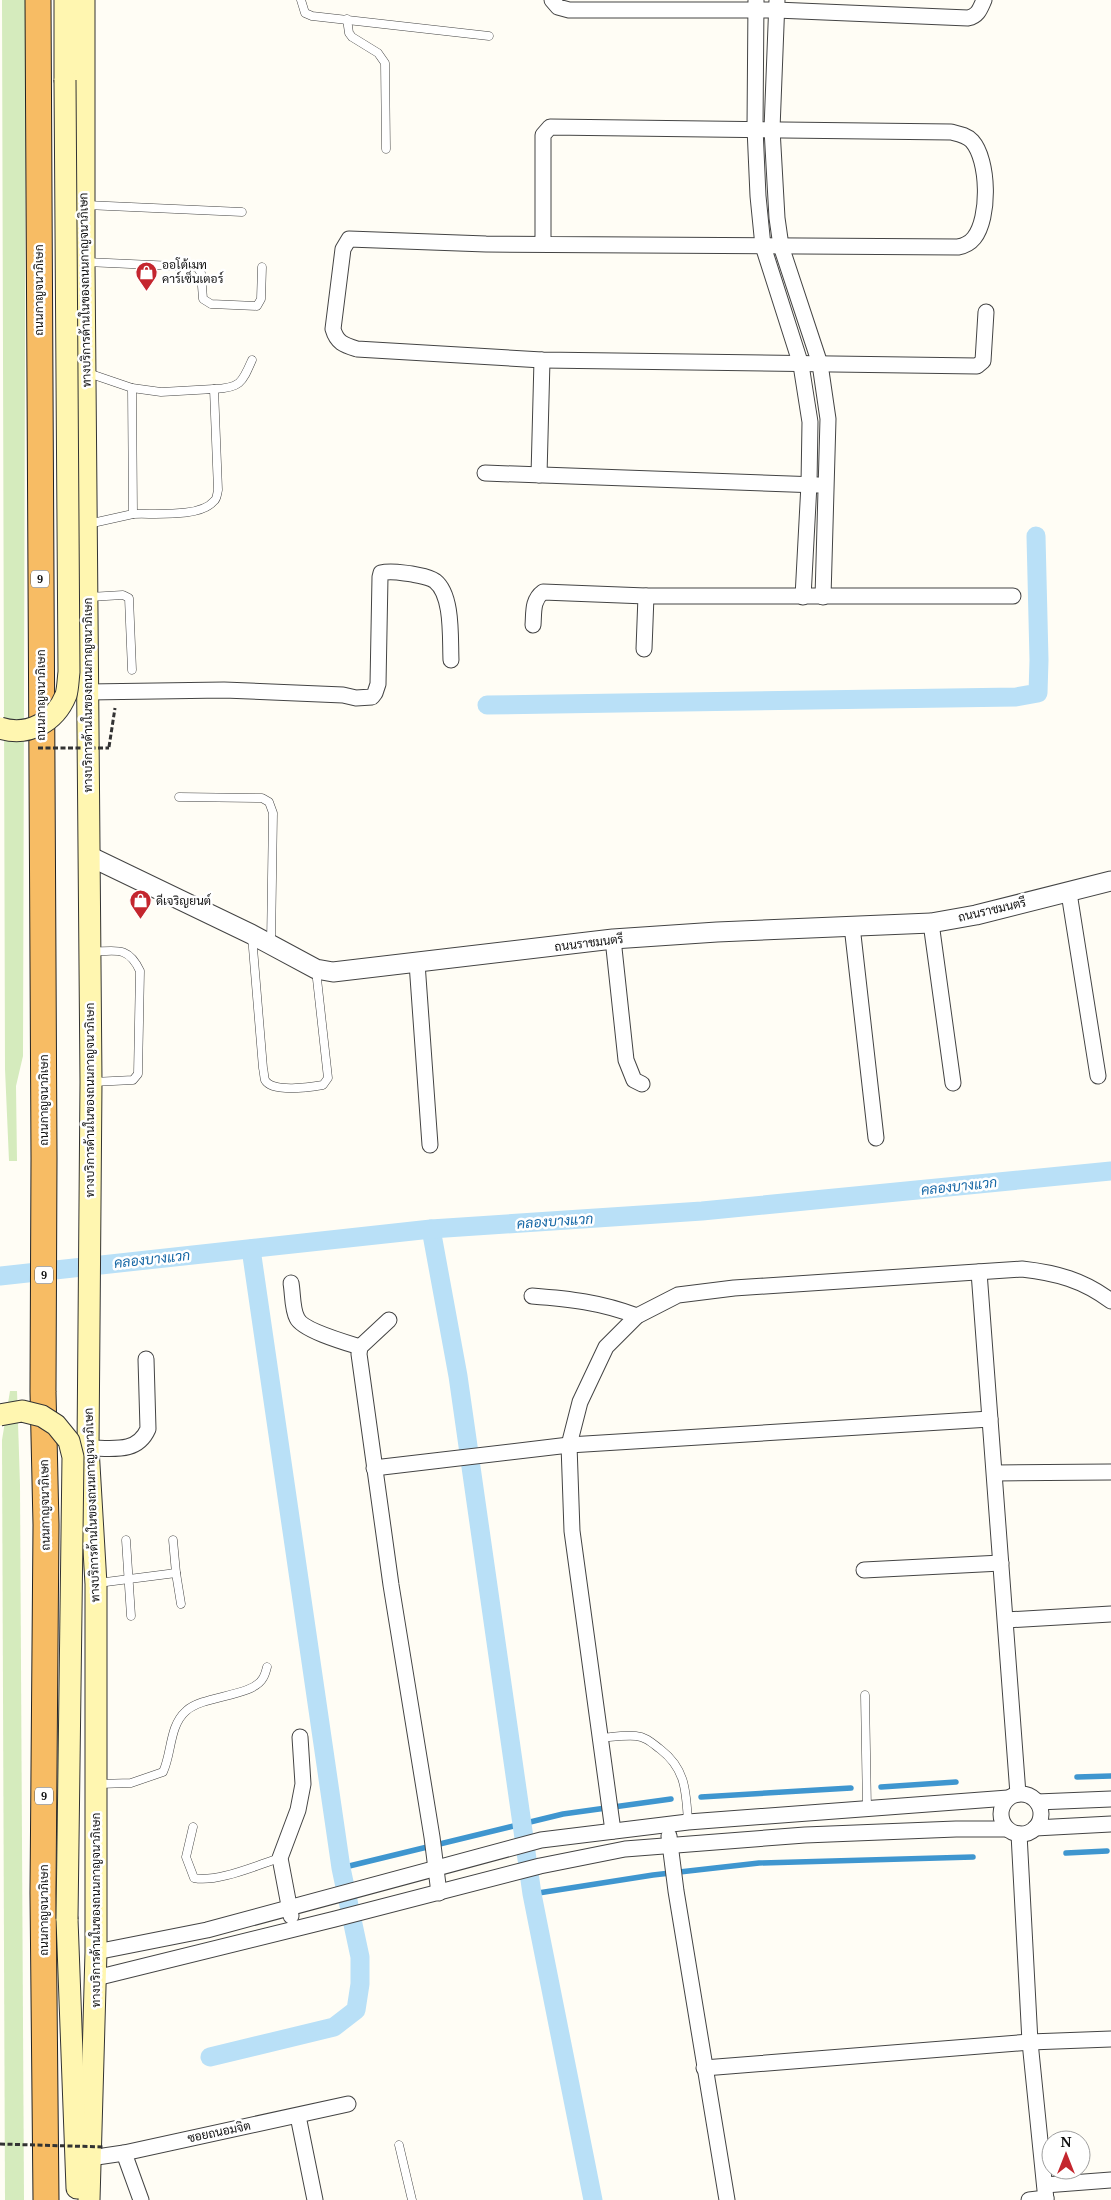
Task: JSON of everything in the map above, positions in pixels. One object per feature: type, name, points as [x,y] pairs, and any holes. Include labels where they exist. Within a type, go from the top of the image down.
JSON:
[{"type":"highway","name":"ถนนกาญจนาภิเษก","points":[[38,0],[44,1158],[43,1392],[46,1524],[43,1893],[46,2200]]},
{"type":"main road","points":[[0,728],[20,730],[35,728],[50,719],[59,708],[66,694],[69,672],[65,0]]},
{"type":"main road","name":"ทางบริการด้านในของถนนกาญจนาภิเษก","points":[[84,0],[84,262],[91,1082],[88,1448],[96,1584],[98,2153],[89,2200]]},
{"type":"main road","points":[[0,1415],[22,1411],[42,1416],[56,1424],[69,1441],[73,1457],[67,1919],[78,2200]]},
{"type":"street","points":[[552,0],[558,7],[569,10],[776,5],[968,18],[975,16],[984,0]]},
{"type":"street","points":[[755,5],[758,196],[763,246],[801,364],[810,422],[803,597]]},
{"type":"street","points":[[776,5],[772,129],[777,218],[781,246],[820,364],[828,419],[823,597]]},
{"type":"street","points":[[543,244],[543,134],[550,127],[756,128],[951,132],[964,135],[973,142],[981,158],[985,188],[983,218],[974,238],[966,245],[958,248],[543,244],[349,239],[343,249],[333,329],[336,339],[344,345],[357,349],[542,360],[977,366],[983,361],[986,312]]},
{"type":"street","points":[[539,474],[542,360]]},
{"type":"street","points":[[485,473],[827,485]]},
{"type":"street","points":[[88,692],[224,690],[372,697],[378,684],[380,577],[381,573],[387,571],[425,576],[442,588],[447,601],[451,660]]},
{"type":"street","points":[[533,624],[534,604],[543,592],[646,596],[1013,596]]},
{"type":"street","points":[[644,649],[646,596]]},
{"type":"street","name":"ถนนราชมนตรี","points":[[89,856],[251,934],[316,969],[333,972],[612,939],[717,932],[930,923],[1111,882]]},
{"type":"street","points":[[1069,893],[1098,1076]]},
{"type":"street","points":[[930,923],[953,1083]]},
{"type":"street","points":[[852,926],[876,1138]]},
{"type":"street","points":[[612,939],[626,1060],[634,1080],[642,1084]]},
{"type":"street","points":[[417,963],[430,1145]]},
{"type":"street","points":[[612,1831],[572,1531],[569,1445],[580,1402],[606,1347],[637,1316],[678,1294],[1022,1269],[1054,1273],[1093,1287],[1111,1301]]},
{"type":"street","points":[[979,1272],[1006,1620],[1013,1796]]},
{"type":"street","points":[[291,1283],[296,1318],[300,1323],[334,1339],[360,1347]]},
{"type":"street","points":[[532,1296],[584,1301],[610,1306],[637,1316]]},
{"type":"street","points":[[389,1320],[360,1347],[359,1354],[374,1468],[432,1836],[439,1893]]},
{"type":"street","points":[[88,1448],[125,1448],[136,1445],[144,1439],[148,1429],[146,1359]]},
{"type":"street","points":[[374,1468],[475,1458],[525,1449],[569,1445],[990,1419]]},
{"type":"street","points":[[995,1473],[1110,1472]]},
{"type":"street","points":[[864,1570],[1001,1563]]},
{"type":"street","points":[[1006,1620],[1111,1614]]},
{"type":"street","points":[[292,1930],[290,1908],[282,1877],[280,1858],[298,1810],[303,1784],[300,1737]]},
{"type":"street","points":[[1013,1796],[1002,1805],[1000,1814],[1002,1822],[1013,1832],[1030,2042],[1046,2194]]},
{"type":"street","points":[[96,1952],[207,1930],[541,1840],[688,1822],[867,1810],[1013,1796],[1032,1797],[1037,1802],[1041,1811],[1040,1820],[1035,1828],[1028,1833],[946,1829],[670,1844],[625,1849],[540,1866],[335,1920],[96,1978]]},
{"type":"street","points":[[1037,1802],[1111,1799]]},
{"type":"street","points":[[667,1824],[704,2068],[727,2200]]},
{"type":"street","points":[[1035,1828],[1111,1824]]},
{"type":"street","points":[[704,2068],[1030,2042],[1111,2039]]},
{"type":"street","name":"ซอยถนอมจิต","points":[[98,2153],[124,2153],[348,2104]]},
{"type":"street","points":[[298,2116],[315,2200]]},
{"type":"street","points":[[124,2153],[141,2200]]},
{"type":"street","points":[[1029,2200],[1046,2194],[1111,2180]]},
{"type":"lane","points":[[302,0],[305,13],[312,16],[490,36]]},
{"type":"lane","points":[[348,19],[349,33],[352,37],[378,53],[384,63],[386,149]]},
{"type":"lane","points":[[84,205],[242,212]]},
{"type":"lane","points":[[84,262],[192,265],[201,273],[202,293],[206,302],[211,304],[257,306],[261,299],[262,267]]},
{"type":"lane","points":[[86,373],[132,388],[161,392],[214,389],[237,386],[243,380],[252,360]]},
{"type":"lane","points":[[132,388],[133,514]]},
{"type":"lane","points":[[87,524],[133,514],[189,512],[205,508],[216,500],[218,490],[214,389]]},
{"type":"lane","points":[[87,597],[124,595],[129,598],[132,670]]},
{"type":"lane","points":[[179,797],[262,798],[269,802],[273,813],[271,944]]},
{"type":"lane","points":[[251,934],[263,1068],[266,1081],[274,1088],[308,1088],[323,1085],[328,1078],[316,969]]},
{"type":"lane","points":[[90,952],[121,950],[135,960],[140,971],[138,1074],[133,1080],[91,1082]]},
{"type":"lane","points":[[126,1540],[131,1616]]},
{"type":"lane","points":[[173,1540],[181,1604]]},
{"type":"lane","points":[[96,1584],[176,1573]]},
{"type":"lane","points":[[96,1784],[131,1783],[163,1772],[169,1760],[175,1730],[181,1717],[187,1710],[200,1703],[237,1694],[257,1684],[263,1680],[267,1667]]},
{"type":"lane","points":[[865,1695],[867,1810]]},
{"type":"lane","points":[[600,1738],[642,1737],[668,1755],[678,1768],[685,1786],[688,1822]]},
{"type":"lane","points":[[193,1827],[186,1857],[194,1878],[202,1880],[216,1878],[280,1858]]},
{"type":"lane","points":[[399,2145],[412,2200]]},
{"type":"path","points":[[30,748],[109,748],[115,708]]},
{"type":"path","points":[[0,2144],[98,2153]]},
{"type":"green space","points":[[2,0],[26,0],[23,1056],[16,1086],[17,1161],[9,1161],[5,1069]]},
{"type":"green space","points":[[10,1391],[17,1391],[20,1485],[24,2200],[5,2200],[2,1440]]},
{"type":"waterway","points":[[487,705],[1016,697],[1038,693],[1036,536]]},
{"type":"waterway","name":"คลองบางแวก","points":[[0,1276],[431,1229],[702,1211],[1111,1171]]},
{"type":"waterway","points":[[431,1229],[458,1376],[532,1894],[593,2200]]},
{"type":"waterway","points":[[210,2057],[334,2027],[356,2010],[360,1984],[360,1957],[341,1868],[251,1249]]},
{"type":"waterway","points":[[1077,1777],[1111,1776]]},
{"type":"waterway","points":[[881,1787],[956,1782]]},
{"type":"waterway","points":[[701,1797],[851,1788]]},
{"type":"waterway","points":[[341,1868],[563,1814],[671,1799]]},
{"type":"waterway","points":[[1066,1853],[1107,1851]]},
{"type":"waterway","points":[[532,1894],[653,1875],[759,1863],[973,1857]]},
{"type":"place","name":"ออโต้เมท คาร์เซ็นเตอร์","points":[[146,291]]},
{"type":"place","name":"ดีเจริญยนต์","points":[[140,920]]}]
